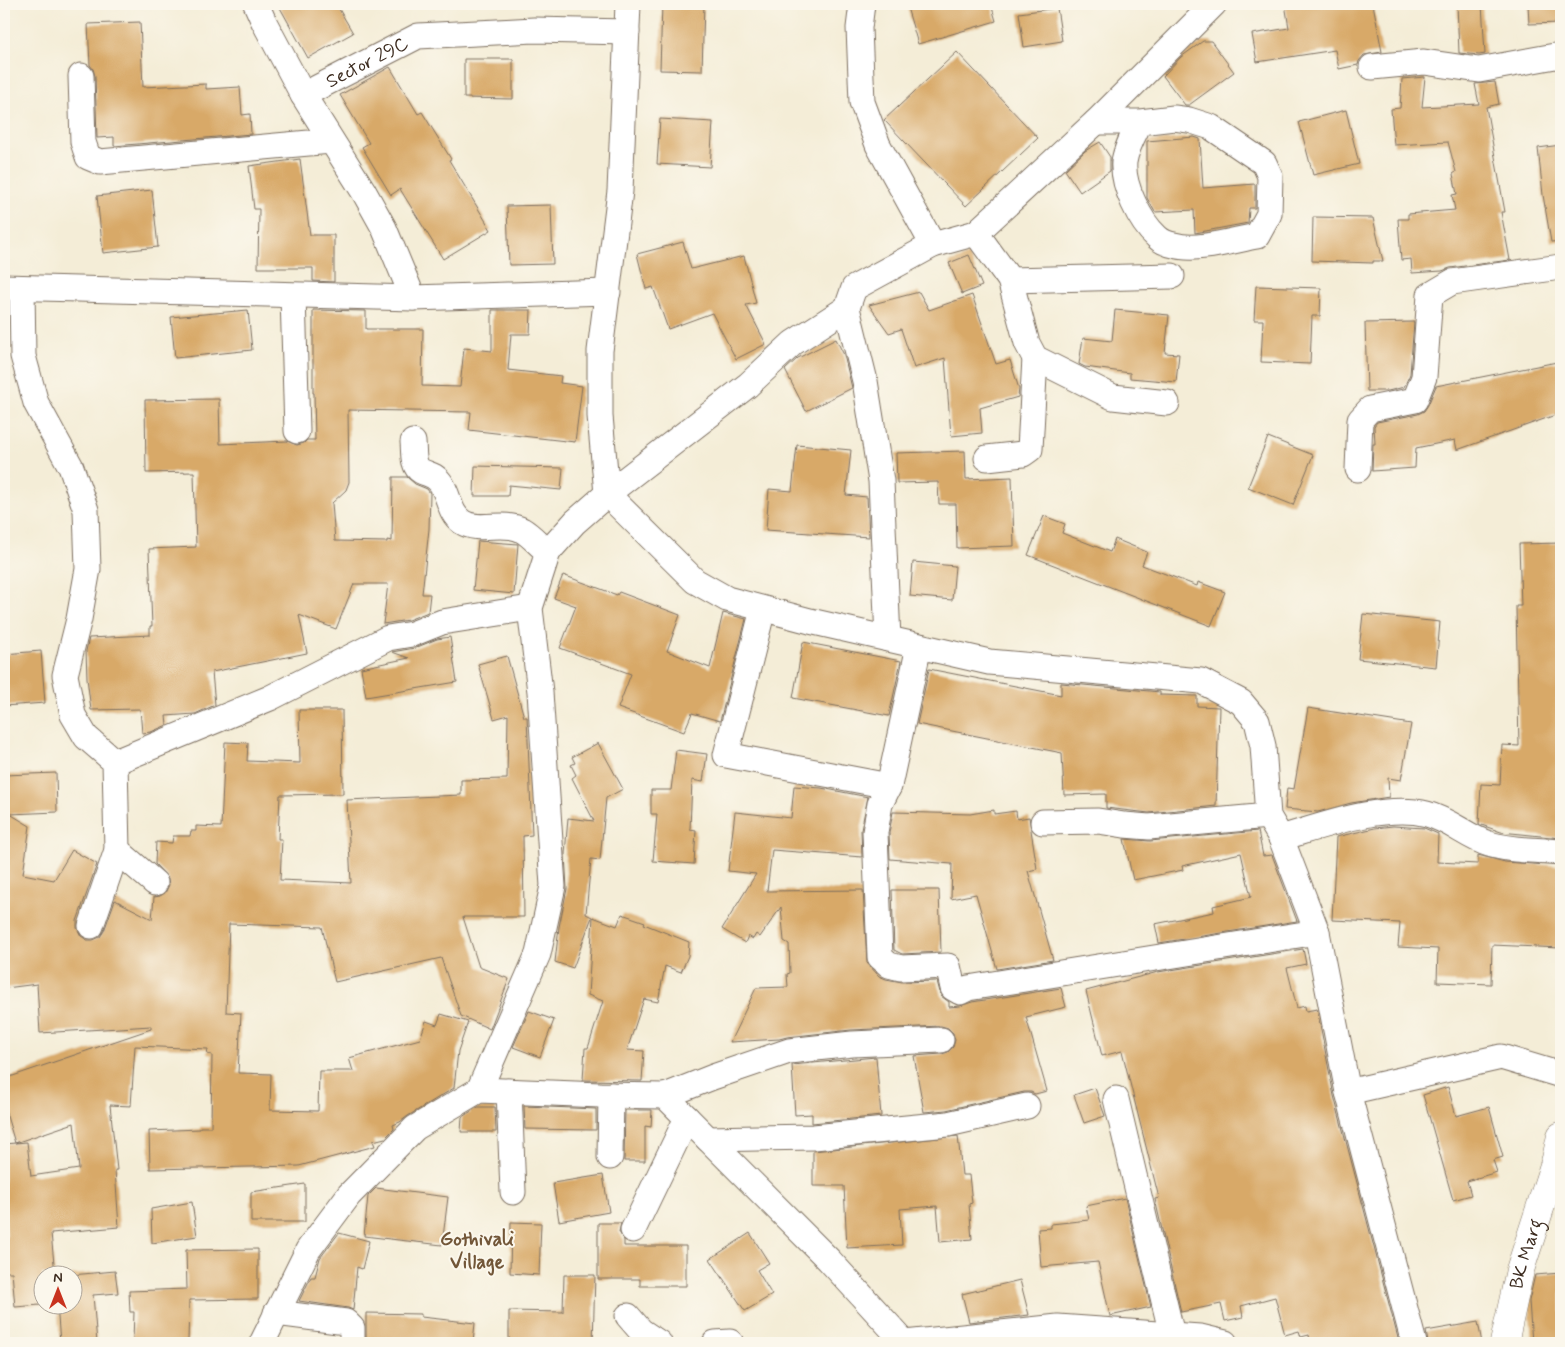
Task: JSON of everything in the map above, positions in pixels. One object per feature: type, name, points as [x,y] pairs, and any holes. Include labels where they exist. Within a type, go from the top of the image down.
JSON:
[{"type":"street","points":[[256,4],[303,95],[364,192],[384,228],[413,298]]},
{"type":"street","points":[[628,4],[620,191],[600,351],[600,416],[606,494],[696,581],[727,599],[989,662],[1201,681],[1241,702],[1257,721],[1263,746],[1268,816],[1281,838],[1317,932],[1348,1092],[1414,1343]]},
{"type":"street","points":[[862,4],[859,28],[862,102],[878,145],[933,245]]},
{"type":"street","points":[[888,639],[881,481],[865,381],[847,308],[854,288],[933,245],[976,233],[1096,122],[1214,4]]},
{"type":"street","name":"Sector 29C","points":[[303,95],[418,36],[534,30],[627,32]]},
{"type":"street","points":[[1372,67],[1424,62],[1479,70],[1555,56],[1561,57]]},
{"type":"street","points":[[81,76],[83,142],[88,157],[100,162],[331,141]]},
{"type":"street","points":[[1096,122],[1140,122],[1174,118],[1189,120],[1211,127],[1264,163],[1270,176],[1269,214],[1258,236],[1193,248],[1175,246],[1159,239],[1144,223],[1125,178],[1124,161],[1131,139],[1140,122]]},
{"type":"street","points":[[976,233],[1010,280],[1027,343],[1035,358],[1030,449],[1023,454],[987,458]]},
{"type":"street","points":[[1358,469],[1360,420],[1370,409],[1415,400],[1424,377],[1430,295],[1452,282],[1561,267]]},
{"type":"street","points":[[1010,280],[1172,276]]},
{"type":"street","points":[[91,926],[117,850],[114,762],[86,737],[73,715],[65,675],[79,619],[88,569],[86,510],[71,467],[36,403],[23,356],[13,288],[413,298],[608,292]]},
{"type":"street","points":[[293,296],[297,431]]},
{"type":"street","points":[[479,1090],[538,954],[553,886],[540,692],[530,608],[548,552],[575,522],[606,494],[748,385],[793,343],[847,308]]},
{"type":"street","points":[[1035,358],[1113,397],[1167,403]]},
{"type":"street","points":[[413,442],[415,463],[420,470],[430,473],[441,483],[453,513],[462,522],[470,526],[506,526],[522,530],[548,552]]},
{"type":"street","points":[[114,762],[270,698],[388,638],[412,634],[442,622],[530,608]]},
{"type":"street","points":[[763,609],[726,755],[889,786]]},
{"type":"street","points":[[919,646],[889,786],[880,804],[875,832],[880,957],[889,965],[901,968],[948,966],[953,988],[956,991],[1317,932]]},
{"type":"street","points":[[1281,838],[1346,818],[1406,811],[1426,813],[1446,820],[1488,843],[1513,849],[1561,852]]},
{"type":"street","points":[[1043,822],[1098,821],[1149,827],[1268,816]]},
{"type":"street","points":[[117,850],[155,883]]},
{"type":"street","points":[[262,1343],[308,1250],[350,1195],[415,1128],[479,1090],[666,1096],[713,1077],[789,1051],[852,1044],[941,1040]]},
{"type":"street","points":[[1348,1092],[1501,1057],[1561,1075]]},
{"type":"street","points":[[509,1091],[513,1192]]},
{"type":"street","points":[[610,1157],[611,1095]]},
{"type":"street","points":[[666,1096],[829,1260],[905,1343],[1058,1327],[1200,1337],[1225,1343]]},
{"type":"street","points":[[1116,1098],[1172,1335]]},
{"type":"street","points":[[708,1139],[814,1137],[948,1124],[1027,1106]]},
{"type":"street","points":[[633,1230],[687,1118]]},
{"type":"street","name":"BK Marg","points":[[1504,1343],[1520,1270],[1556,1159],[1561,1136]]},
{"type":"street","points":[[276,1313],[346,1322],[352,1328],[352,1343]]},
{"type":"street","points":[[628,1316],[641,1330],[659,1343]]},
{"type":"street","points":[[715,1343],[731,1343]]},
{"type":"building","points":[[278,4],[336,4],[353,33],[308,58]]},
{"type":"building","points":[[662,4],[704,4],[702,71],[660,70]]},
{"type":"building","points":[[906,4],[991,4],[996,21],[918,44]]},
{"type":"building","points":[[1285,4],[1373,4],[1382,52],[1364,55],[1358,65],[1339,69],[1335,50],[1257,62],[1252,34],[1289,28]]},
{"type":"building","points":[[1457,4],[1482,4],[1485,54],[1459,53]]},
{"type":"building","points":[[1528,4],[1561,4],[1561,23],[1529,24]]},
{"type":"building","points":[[1057,8],[1062,41],[1024,47],[1019,13]]},
{"type":"building","points":[[140,22],[143,87],[206,84],[206,89],[240,87],[242,115],[250,114],[251,134],[114,146],[114,137],[97,138],[95,76],[90,65],[88,24]]},
{"type":"building","points":[[1203,41],[1211,41],[1234,72],[1189,105],[1185,105],[1163,76],[1181,57]]},
{"type":"building","points":[[957,52],[1038,138],[966,206],[884,120]]},
{"type":"building","points":[[464,59],[513,59],[513,99],[464,98]]},
{"type":"building","points":[[390,67],[418,114],[422,112],[491,230],[443,259],[400,189],[391,195],[362,147],[369,143],[340,95]]},
{"type":"building","points":[[1425,77],[1422,107],[1479,104],[1475,84],[1495,82],[1499,104],[1486,107],[1505,212],[1501,212],[1510,260],[1450,268],[1442,271],[1412,273],[1411,259],[1401,260],[1398,219],[1408,219],[1408,214],[1455,210],[1452,195],[1457,194],[1453,174],[1456,172],[1448,142],[1394,145],[1391,109],[1400,108],[1402,79]]},
{"type":"building","points":[[1346,110],[1359,164],[1313,175],[1299,122]]},
{"type":"building","points":[[660,119],[713,122],[710,167],[657,164]]},
{"type":"building","points":[[1194,137],[1200,139],[1203,188],[1255,184],[1255,208],[1249,208],[1248,223],[1195,233],[1194,210],[1155,212],[1147,198],[1147,141]]},
{"type":"building","points":[[1100,142],[1110,157],[1110,171],[1080,192],[1065,170],[1085,151]]},
{"type":"building","points":[[1561,145],[1561,241],[1551,242],[1538,148]]},
{"type":"building","points":[[300,159],[310,235],[334,235],[334,282],[313,281],[313,268],[258,268],[259,209],[254,209],[249,166]]},
{"type":"building","points":[[152,190],[158,247],[103,253],[97,196]]},
{"type":"building","points":[[551,205],[553,264],[509,265],[507,206]]},
{"type":"building","points":[[1313,217],[1373,218],[1383,261],[1373,261],[1373,263],[1312,261]]},
{"type":"building","points":[[683,242],[691,269],[744,256],[756,303],[746,305],[766,344],[736,359],[712,313],[668,329],[653,287],[646,289],[637,254]]},
{"type":"building","points":[[969,255],[982,286],[962,294],[949,263]]},
{"type":"building","points":[[1256,286],[1321,288],[1320,316],[1312,316],[1310,364],[1261,362],[1263,320],[1254,320]]},
{"type":"building","points":[[919,292],[929,310],[972,295],[996,364],[1010,360],[1019,389],[1018,397],[980,408],[982,433],[951,436],[945,358],[914,368],[901,329],[889,333],[869,305]]},
{"type":"building","points":[[248,310],[252,350],[175,358],[171,317]]},
{"type":"building","points":[[313,310],[366,311],[366,329],[423,329],[422,386],[460,387],[464,348],[492,351],[492,310],[531,310],[530,334],[511,334],[508,370],[561,376],[560,383],[582,386],[575,442],[469,430],[471,412],[348,410],[349,482],[346,490],[332,503],[335,541],[392,541],[393,477],[407,477],[415,484],[427,489],[430,493],[429,529],[422,594],[430,594],[428,612],[408,620],[383,624],[388,584],[354,584],[336,629],[299,615],[307,653],[212,672],[215,705],[195,714],[166,716],[167,725],[151,732],[142,733],[140,709],[91,710],[86,651],[89,638],[150,635],[150,626],[152,626],[149,549],[196,547],[194,472],[146,473],[145,400],[219,399],[220,444],[287,441],[297,445],[307,440],[315,440]]},
{"type":"building","points":[[1115,310],[1169,315],[1165,353],[1179,354],[1176,382],[1130,378],[1130,373],[1085,367],[1079,364],[1083,338],[1112,341]]},
{"type":"building","points":[[1414,322],[1410,374],[1404,387],[1388,391],[1367,391],[1365,323]]},
{"type":"building","points":[[836,339],[844,355],[852,388],[806,411],[785,370],[798,358]]},
{"type":"building","points":[[1557,362],[1561,381],[1561,413],[1457,450],[1455,440],[1416,448],[1415,468],[1372,471],[1373,444],[1375,444],[1374,426],[1377,422],[1418,414],[1424,411],[1436,386]]},
{"type":"building","points":[[1268,437],[1313,455],[1293,505],[1248,487]]},
{"type":"building","points":[[797,445],[851,450],[846,495],[867,497],[869,537],[766,530],[769,489],[792,491]]},
{"type":"building","points":[[965,451],[966,479],[1012,477],[1014,546],[957,548],[956,504],[939,504],[938,482],[897,483],[896,453]]},
{"type":"building","points":[[475,466],[563,468],[561,490],[509,485],[508,496],[474,496]]},
{"type":"building","points":[[1044,516],[1065,524],[1062,533],[1110,552],[1115,539],[1147,552],[1142,565],[1197,586],[1198,582],[1225,592],[1211,626],[1028,555]]},
{"type":"building","points":[[478,541],[518,544],[514,594],[473,590]]},
{"type":"building","points":[[1561,543],[1561,838],[1501,832],[1479,824],[1481,784],[1500,785],[1502,745],[1519,746],[1516,606],[1521,606],[1519,544]]},
{"type":"building","points":[[913,562],[955,566],[952,600],[910,596]]},
{"type":"building","points":[[563,575],[617,595],[619,592],[680,615],[667,651],[710,668],[723,613],[746,619],[720,721],[692,713],[684,732],[618,708],[631,674],[560,648],[576,606],[554,598]]},
{"type":"building","points":[[1363,614],[1440,622],[1436,667],[1358,659]]},
{"type":"building","points":[[450,637],[457,682],[366,697],[361,668],[409,658],[392,652],[415,648],[437,639]]},
{"type":"building","points":[[803,642],[901,661],[889,716],[793,698]]},
{"type":"building","points":[[41,651],[45,703],[4,706],[4,654]]},
{"type":"building","points":[[507,656],[524,717],[527,717],[532,835],[523,836],[524,917],[463,917],[479,967],[509,979],[490,1029],[461,1016],[441,958],[335,982],[322,927],[229,924],[226,1012],[241,1013],[238,1073],[271,1074],[270,1110],[318,1111],[319,1071],[353,1071],[349,1058],[420,1039],[426,1021],[437,1025],[441,1014],[468,1022],[458,1051],[454,1088],[393,1125],[394,1129],[385,1138],[373,1141],[375,1146],[299,1166],[150,1169],[149,1131],[211,1127],[212,1055],[207,1054],[208,1049],[135,1046],[131,1106],[110,1105],[117,1170],[115,1170],[119,1227],[51,1233],[54,1264],[32,1264],[32,1306],[15,1307],[12,1272],[4,1272],[4,1238],[7,1238],[4,1203],[4,1144],[27,1142],[31,1176],[79,1169],[74,1123],[15,1143],[4,1106],[4,1079],[151,1029],[151,1026],[40,1033],[37,984],[6,988],[4,974],[4,775],[56,773],[57,812],[10,814],[30,826],[23,874],[54,880],[72,850],[97,864],[77,921],[77,928],[81,936],[87,940],[93,940],[100,937],[104,931],[115,900],[152,919],[154,897],[165,893],[169,885],[168,878],[155,864],[156,842],[172,843],[173,836],[190,836],[191,831],[196,831],[196,826],[221,827],[225,742],[248,743],[247,761],[300,763],[299,710],[342,710],[343,794],[280,795],[278,839],[282,839],[280,880],[351,883],[347,800],[461,795],[461,780],[507,779],[508,715],[494,719],[478,664]]},
{"type":"building","points":[[929,669],[1061,695],[1061,683],[1160,692],[1160,695],[1197,696],[1197,706],[1219,707],[1216,806],[1149,813],[1106,808],[1106,794],[1064,795],[1062,753],[917,724]]},
{"type":"building","points":[[1308,708],[1411,724],[1401,780],[1388,778],[1389,797],[1351,803],[1318,812],[1285,809],[1287,788],[1294,789]]},
{"type":"building","points":[[598,743],[623,789],[606,798],[600,860],[591,859],[586,914],[592,917],[573,968],[555,962],[559,927],[567,889],[565,854],[568,818],[594,821],[572,778],[576,775],[571,765],[575,763],[572,757]]},
{"type":"building","points":[[676,750],[707,754],[703,782],[692,780],[690,829],[696,830],[694,864],[653,861],[657,814],[651,814],[651,790],[671,790]]},
{"type":"building","points":[[794,786],[821,788],[868,797],[861,830],[862,857],[772,850],[767,891],[863,890],[867,963],[879,976],[886,979],[902,982],[937,981],[941,996],[949,1002],[949,1007],[1061,988],[1066,1007],[1026,1017],[1047,1091],[1035,1094],[1024,1092],[946,1110],[924,1112],[914,1056],[942,1054],[948,1052],[953,1047],[955,1040],[953,1033],[948,1028],[941,1026],[851,1030],[779,1039],[730,1042],[756,988],[788,987],[787,974],[790,973],[789,944],[784,941],[781,907],[760,937],[756,934],[753,939],[748,936],[745,943],[722,929],[756,874],[728,871],[735,812],[791,818]]},
{"type":"building","points":[[994,810],[994,814],[1016,811],[1017,819],[1029,817],[1037,869],[1028,871],[1053,960],[997,969],[976,894],[951,899],[952,864],[890,859],[889,833],[893,812],[970,814]]},
{"type":"building","points":[[1393,826],[1424,828],[1438,834],[1437,862],[1478,864],[1478,855],[1505,862],[1561,866],[1561,948],[1492,945],[1491,984],[1437,982],[1438,949],[1398,947],[1400,923],[1332,920],[1336,837]]},
{"type":"building","points":[[1258,831],[1263,856],[1272,855],[1297,921],[1159,943],[1155,924],[1214,912],[1213,906],[1251,897],[1241,853],[1182,866],[1183,870],[1133,880],[1124,839],[1150,841]]},
{"type":"building","points":[[892,890],[939,890],[941,952],[902,954],[894,950]]},
{"type":"building","points":[[622,914],[689,942],[688,956],[681,972],[665,966],[658,1002],[644,999],[627,1050],[644,1051],[642,1081],[583,1080],[585,1048],[588,1048],[603,1001],[588,995],[593,917],[617,926]]},
{"type":"building","points":[[1303,949],[1306,964],[1287,968],[1297,1008],[1305,1006],[1306,1011],[1317,1009],[1334,1096],[1399,1342],[1322,1343],[1321,1339],[1310,1341],[1309,1335],[1301,1337],[1299,1331],[1285,1335],[1275,1297],[1241,1306],[1243,1317],[1225,1321],[1221,1304],[1181,1312],[1155,1199],[1159,1198],[1122,1051],[1102,1056],[1086,991],[1158,972]]},
{"type":"building","points":[[529,1011],[554,1020],[540,1057],[513,1047]]},
{"type":"building","points":[[876,1057],[881,1116],[812,1123],[812,1114],[795,1115],[792,1065]]},
{"type":"building","points":[[1448,1087],[1456,1116],[1489,1107],[1503,1157],[1493,1160],[1497,1172],[1467,1181],[1471,1195],[1453,1200],[1423,1095]]},
{"type":"building","points":[[1095,1088],[1105,1116],[1084,1123],[1074,1095]]},
{"type":"building","points":[[524,1106],[596,1109],[596,1130],[525,1129]]},
{"type":"building","points":[[478,1107],[495,1107],[496,1132],[461,1132],[462,1117]]},
{"type":"building","points":[[625,1110],[652,1110],[651,1127],[645,1126],[645,1161],[624,1161]]},
{"type":"building","points":[[958,1136],[962,1175],[969,1175],[972,1203],[969,1204],[972,1239],[940,1242],[937,1206],[900,1209],[902,1245],[847,1248],[844,1186],[813,1186],[813,1151]]},
{"type":"building","points":[[603,1175],[609,1212],[559,1221],[553,1183]]},
{"type":"building","points":[[305,1184],[305,1222],[251,1222],[251,1192]]},
{"type":"building","points":[[376,1188],[448,1197],[442,1245],[364,1236],[368,1196]]},
{"type":"building","points":[[1125,1198],[1151,1307],[1110,1316],[1098,1262],[1041,1267],[1038,1229],[1051,1228],[1051,1224],[1089,1220],[1086,1206]]},
{"type":"building","points":[[192,1202],[197,1236],[152,1243],[151,1209]]},
{"type":"building","points":[[511,1222],[541,1223],[539,1275],[510,1273]]},
{"type":"building","points":[[598,1223],[621,1223],[619,1232],[624,1240],[624,1246],[686,1246],[686,1286],[640,1286],[640,1279],[598,1279]]},
{"type":"building","points":[[339,1233],[369,1241],[362,1269],[357,1267],[353,1310],[299,1301],[311,1277],[315,1277],[320,1258]]},
{"type":"building","points":[[750,1233],[769,1263],[757,1270],[772,1295],[745,1311],[710,1259]]},
{"type":"building","points":[[258,1249],[258,1299],[189,1300],[188,1342],[133,1341],[134,1312],[130,1312],[129,1291],[187,1289],[186,1250]]},
{"type":"building","points":[[115,1271],[118,1293],[93,1295],[97,1343],[60,1343],[58,1314],[82,1314],[82,1274]]},
{"type":"building","points":[[1561,1273],[1561,1343],[1532,1343],[1529,1301],[1535,1275]]},
{"type":"building","points":[[564,1275],[595,1275],[593,1343],[509,1343],[509,1311],[563,1312]]},
{"type":"building","points":[[1020,1280],[1029,1315],[969,1322],[962,1294]]},
{"type":"building","points":[[366,1313],[421,1314],[421,1317],[475,1323],[473,1343],[366,1343]]},
{"type":"building","points":[[1478,1322],[1482,1343],[1428,1343],[1426,1331]]},
{"type":"district","name":"Gothivali Village","points":[[477,1250]]}]
